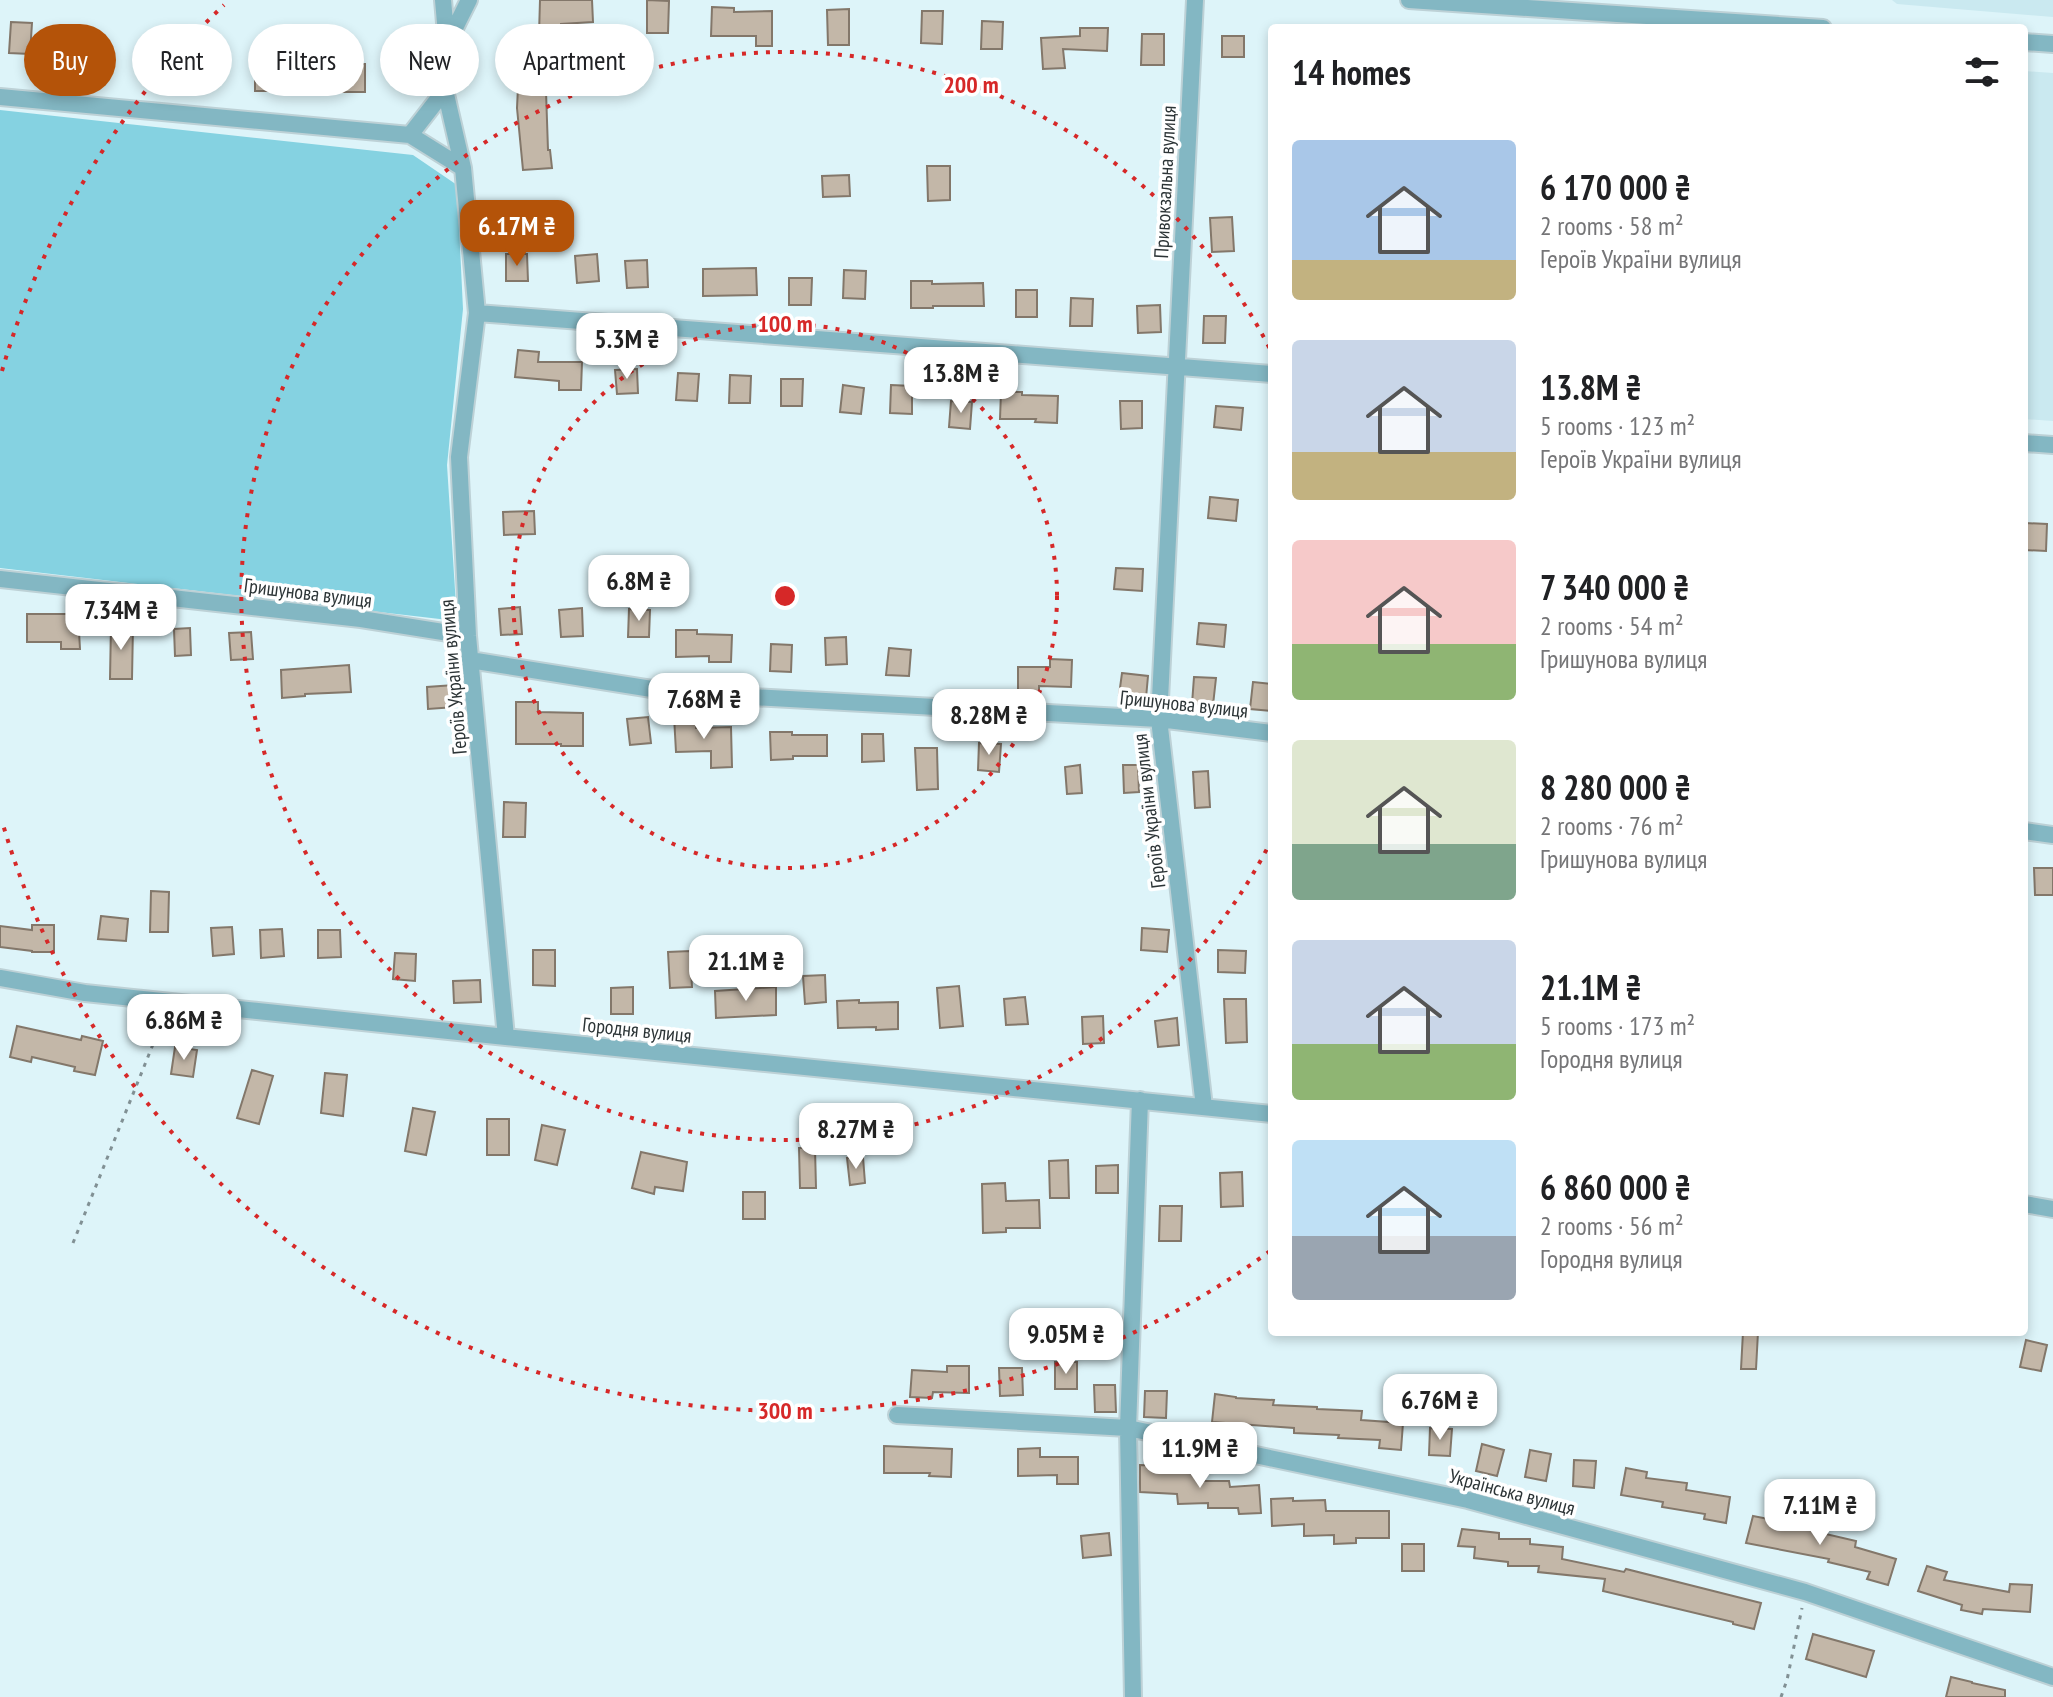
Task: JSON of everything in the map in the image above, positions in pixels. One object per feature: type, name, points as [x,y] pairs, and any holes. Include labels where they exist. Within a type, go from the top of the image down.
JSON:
[{"type":"street","name":"Героїв України вулиця","points":[[443,0],[445,24]]},
{"type":"street","points":[[457,24],[469,0]]},
{"type":"street","name":"Привокзальна вулиця","points":[[1176,365],[1195,0]]},
{"type":"street","points":[[1409,0],[1764,24]]},
{"type":"street","points":[[2028,42],[2053,44]]},
{"type":"street","points":[[410,135],[440,96]]},
{"type":"street","name":"Героїв України вулиця","points":[[446,96],[463,168],[477,313],[459,457],[468,636],[506,1037]]},
{"type":"street","points":[[0,97],[410,135],[463,168]]},
{"type":"street","points":[[477,313],[1268,374]]},
{"type":"street","name":"Героїв України вулиця","points":[[1176,365],[1159,719],[1204,1107]]},
{"type":"street","points":[[2028,443],[2053,445]]},
{"type":"street","name":"Гришунова вулиця","points":[[0,579],[361,619],[468,636]]},
{"type":"street","name":"Гришунова вулиця","points":[[470,660],[677,693],[1159,719],[1268,733]]},
{"type":"street","points":[[2028,832],[2053,835]]},
{"type":"street","name":"Городня вулиця","points":[[0,978],[85,993],[1268,1114]]},
{"type":"street","points":[[1133,1697],[1128,1428],[1140,1100]]},
{"type":"street","points":[[2028,1205],[2053,1209]]},
{"type":"street","name":"Українська вулиця","points":[[897,1415],[1128,1428],[1468,1500],[1805,1592],[2053,1677]]},
{"type":"path","points":[[73,1243],[170,1002]]},
{"type":"path","points":[[1781,1697],[1805,1592]]},
{"type":"shaded area","points":[[1892,0],[2053,0],[2053,17],[1897,4]]},
{"type":"shaded area","points":[[2028,71],[2053,73],[2053,421],[2028,419]]},
{"type":"shaded area","points":[[0,110],[413,155],[457,185],[463,309],[447,465],[457,621],[0,568]]},
{"type":"building","points":[[540,0],[592,0],[593,22],[539,24]]},
{"type":"building","points":[[647,0],[669,1],[668,33],[654,33],[654,24],[647,24]]},
{"type":"building","points":[[712,7],[734,8],[734,12],[772,11],[772,46],[756,46],[756,36],[711,36]]},
{"type":"building","points":[[849,9],[849,45],[828,45],[827,10]]},
{"type":"building","points":[[922,11],[943,11],[942,44],[921,43]]},
{"type":"building","points":[[982,21],[1003,22],[1002,49],[981,49]]},
{"type":"building","points":[[11,22],[32,23],[24,24],[24,54],[9,53]]},
{"type":"building","points":[[1080,28],[1108,28],[1107,51],[1063,49],[1065,68],[1043,69],[1041,38],[1080,36]]},
{"type":"building","points":[[1142,34],[1164,34],[1164,65],[1141,65]]},
{"type":"building","points":[[1222,36],[1244,36],[1244,57],[1222,57]]},
{"type":"building","points":[[518,96],[546,96],[548,150],[552,168],[523,170]]},
{"type":"building","points":[[927,166],[950,166],[950,200],[928,201]]},
{"type":"building","points":[[849,175],[850,196],[823,197],[822,176]]},
{"type":"building","points":[[1232,217],[1234,251],[1212,252],[1210,218]]},
{"type":"building","points":[[506,254],[527,254],[528,281],[506,281]]},
{"type":"building","points":[[597,254],[599,281],[577,283],[575,256]]},
{"type":"building","points":[[647,260],[648,287],[627,288],[625,261]]},
{"type":"building","points":[[756,268],[757,295],[703,296],[703,269]]},
{"type":"building","points":[[844,270],[866,271],[865,299],[843,298]]},
{"type":"building","points":[[789,278],[812,278],[811,305],[789,305]]},
{"type":"building","points":[[911,281],[932,281],[932,284],[983,283],[984,306],[911,308]]},
{"type":"building","points":[[1016,290],[1037,290],[1037,317],[1016,317]]},
{"type":"building","points":[[1071,298],[1093,299],[1092,326],[1070,326]]},
{"type":"building","points":[[1160,305],[1161,332],[1138,333],[1137,306]]},
{"type":"building","points":[[1204,316],[1226,316],[1225,343],[1203,343]]},
{"type":"building","points":[[518,350],[539,352],[538,362],[582,362],[581,390],[559,390],[559,381],[515,377]]},
{"type":"building","points":[[637,369],[638,393],[617,394],[615,370]]},
{"type":"building","points":[[678,373],[699,374],[697,401],[676,400]]},
{"type":"building","points":[[730,375],[751,376],[750,403],[729,403]]},
{"type":"building","points":[[781,379],[803,379],[802,406],[781,406]]},
{"type":"building","points":[[843,385],[864,388],[861,414],[840,412]]},
{"type":"building","points":[[891,385],[912,386],[912,414],[890,413]]},
{"type":"building","points":[[1001,392],[1058,396],[1057,423],[1035,422],[1036,419],[1000,419]]},
{"type":"building","points":[[951,401],[972,402],[970,429],[949,427]]},
{"type":"building","points":[[1120,401],[1142,401],[1142,428],[1121,429]]},
{"type":"building","points":[[1216,406],[1243,408],[1241,430],[1214,427]]},
{"type":"building","points":[[1210,497],[1238,500],[1236,521],[1208,518]]},
{"type":"building","points":[[534,511],[535,534],[504,535],[503,512]]},
{"type":"building","points":[[2028,523],[2047,524],[2046,551],[2028,550]]},
{"type":"building","points":[[1116,568],[1143,569],[1142,591],[1114,589]]},
{"type":"building","points":[[520,607],[522,634],[501,635],[499,609]]},
{"type":"building","points":[[582,608],[583,636],[561,637],[559,610]]},
{"type":"building","points":[[629,609],[650,610],[649,637],[628,637]]},
{"type":"building","points":[[27,614],[78,614],[80,649],[61,649],[61,642],[27,642]]},
{"type":"building","points":[[1199,623],[1226,625],[1224,647],[1197,644]]},
{"type":"building","points":[[111,625],[133,626],[132,679],[110,679]]},
{"type":"building","points":[[190,628],[191,655],[175,656],[174,629]]},
{"type":"building","points":[[676,630],[732,635],[731,662],[709,662],[709,656],[676,657]]},
{"type":"building","points":[[251,632],[253,659],[231,660],[229,633]]},
{"type":"building","points":[[846,637],[847,664],[826,665],[825,638]]},
{"type":"building","points":[[771,644],[792,645],[791,672],[770,671]]},
{"type":"building","points":[[889,648],[911,650],[909,676],[886,675]]},
{"type":"building","points":[[1050,659],[1072,660],[1071,687],[1039,686],[1039,694],[1018,694],[1018,667],[1050,667]]},
{"type":"building","points":[[349,665],[351,692],[282,698],[281,670]]},
{"type":"building","points":[[1122,673],[1148,676],[1146,698],[1119,695]]},
{"type":"building","points":[[1194,677],[1216,678],[1213,705],[1192,704]]},
{"type":"building","points":[[1253,682],[1268,684],[1268,711],[1250,709]]},
{"type":"building","points":[[454,685],[455,707],[428,709],[427,687]]},
{"type":"building","points":[[516,702],[538,702],[538,712],[583,713],[583,746],[516,744]]},
{"type":"building","points":[[696,715],[696,728],[731,727],[732,767],[711,768],[711,751],[676,752],[674,716]]},
{"type":"building","points":[[648,717],[651,743],[630,745],[627,719]]},
{"type":"building","points":[[770,732],[827,735],[827,756],[793,756],[793,759],[771,760]]},
{"type":"building","points":[[862,734],[883,734],[884,761],[862,762]]},
{"type":"building","points":[[979,743],[1001,744],[999,772],[978,770]]},
{"type":"building","points":[[915,748],[937,748],[938,789],[917,790]]},
{"type":"building","points":[[1080,765],[1082,793],[1067,794],[1065,767]]},
{"type":"building","points":[[1123,765],[1138,765],[1139,792],[1124,793]]},
{"type":"building","points":[[1208,771],[1210,807],[1195,808],[1193,772]]},
{"type":"building","points":[[504,802],[526,803],[525,837],[503,837]]},
{"type":"building","points":[[2034,868],[2053,868],[2053,895],[2035,895]]},
{"type":"building","points":[[151,891],[169,892],[168,932],[150,932]]},
{"type":"building","points":[[101,916],[128,919],[126,941],[98,939]]},
{"type":"building","points":[[32,925],[54,925],[54,952],[0,947],[0,926],[32,930]]},
{"type":"building","points":[[232,927],[234,954],[213,956],[211,928]]},
{"type":"building","points":[[1142,928],[1169,930],[1167,952],[1141,950]]},
{"type":"building","points":[[282,929],[284,956],[261,958],[260,930]]},
{"type":"building","points":[[318,930],[340,930],[341,957],[318,958]]},
{"type":"building","points":[[533,950],[555,950],[555,986],[533,985]]},
{"type":"building","points":[[1218,950],[1246,951],[1245,973],[1218,972]]},
{"type":"building","points":[[690,951],[692,987],[670,988],[668,952]]},
{"type":"building","points":[[395,953],[416,954],[415,981],[393,979]]},
{"type":"building","points":[[825,975],[826,1002],[805,1004],[803,976]]},
{"type":"building","points":[[480,980],[481,1002],[454,1003],[453,981]]},
{"type":"building","points":[[959,986],[963,1026],[940,1028],[937,988]]},
{"type":"building","points":[[633,987],[633,1014],[611,1014],[611,988]]},
{"type":"building","points":[[776,987],[776,1015],[716,1018],[715,991]]},
{"type":"building","points":[[1025,997],[1028,1024],[1006,1025],[1004,999]]},
{"type":"building","points":[[1224,999],[1246,999],[1247,1042],[1226,1043]]},
{"type":"building","points":[[859,1000],[859,1003],[898,1002],[898,1029],[838,1028],[837,1001]]},
{"type":"building","points":[[1103,1016],[1104,1043],[1083,1044],[1082,1017]]},
{"type":"building","points":[[1177,1018],[1179,1045],[1158,1047],[1155,1021]]},
{"type":"building","points":[[17,1026],[81,1040],[82,1036],[103,1041],[95,1075],[32,1057],[31,1062],[10,1057]]},
{"type":"building","points":[[175,1047],[197,1050],[193,1077],[171,1074]]},
{"type":"building","points":[[252,1070],[273,1076],[259,1124],[237,1118]]},
{"type":"building","points":[[325,1073],[347,1075],[343,1116],[321,1113]]},
{"type":"building","points":[[413,1108],[435,1112],[426,1155],[405,1151]]},
{"type":"building","points":[[487,1119],[509,1119],[509,1155],[487,1155]]},
{"type":"building","points":[[542,1125],[565,1130],[557,1165],[535,1160]]},
{"type":"building","points":[[799,1148],[815,1148],[816,1188],[800,1188]]},
{"type":"building","points":[[641,1152],[687,1162],[683,1191],[655,1187],[654,1194],[632,1188]]},
{"type":"building","points":[[863,1157],[865,1183],[850,1185],[847,1158]]},
{"type":"building","points":[[1068,1160],[1069,1198],[1050,1198],[1049,1161]]},
{"type":"building","points":[[1118,1165],[1118,1193],[1096,1193],[1096,1166]]},
{"type":"building","points":[[1242,1172],[1243,1206],[1221,1207],[1220,1173]]},
{"type":"building","points":[[1005,1183],[1006,1201],[1039,1200],[1040,1228],[1006,1228],[1006,1232],[983,1233],[982,1184]]},
{"type":"building","points":[[743,1192],[765,1192],[765,1219],[743,1219]]},
{"type":"building","points":[[1160,1206],[1182,1206],[1181,1241],[1159,1241]]},
{"type":"building","points":[[1743,1336],[1758,1336],[1756,1369],[1741,1369]]},
{"type":"building","points":[[2026,1340],[2047,1345],[2041,1371],[2020,1367]]},
{"type":"building","points":[[1055,1362],[1077,1362],[1077,1389],[1055,1389]]},
{"type":"building","points":[[947,1366],[969,1366],[969,1393],[933,1392],[932,1398],[910,1397],[912,1370],[947,1372]]},
{"type":"building","points":[[999,1368],[1022,1368],[1023,1395],[1000,1396]]},
{"type":"building","points":[[1094,1385],[1115,1385],[1116,1412],[1095,1412]]},
{"type":"building","points":[[1145,1391],[1167,1391],[1166,1418],[1144,1417]]},
{"type":"building","points":[[1215,1394],[1274,1400],[1273,1405],[1362,1411],[1361,1420],[1403,1423],[1401,1450],[1379,1448],[1380,1440],[1294,1433],[1294,1428],[1212,1422]]},
{"type":"building","points":[[1430,1428],[1452,1429],[1450,1456],[1429,1455]]},
{"type":"building","points":[[1482,1444],[1504,1450],[1497,1476],[1476,1471]]},
{"type":"building","points":[[884,1446],[952,1449],[951,1477],[929,1476],[930,1473],[884,1473]]},
{"type":"building","points":[[1040,1448],[1040,1457],[1078,1457],[1078,1484],[1057,1484],[1057,1475],[1018,1476],[1018,1449]]},
{"type":"building","points":[[1530,1450],[1551,1454],[1546,1481],[1525,1477]]},
{"type":"building","points":[[1574,1460],[1596,1461],[1594,1488],[1573,1486]]},
{"type":"building","points":[[1140,1465],[1162,1466],[1162,1471],[1197,1469],[1198,1481],[1229,1481],[1230,1487],[1259,1485],[1261,1513],[1239,1514],[1238,1508],[1208,1508],[1208,1503],[1178,1504],[1177,1494],[1140,1492]]},
{"type":"building","points":[[1626,1468],[1647,1472],[1646,1478],[1687,1483],[1686,1490],[1730,1497],[1726,1523],[1704,1519],[1705,1514],[1662,1507],[1663,1502],[1621,1495]]},
{"type":"building","points":[[1293,1498],[1293,1501],[1325,1500],[1326,1511],[1389,1511],[1389,1538],[1356,1538],[1356,1543],[1334,1544],[1334,1535],[1304,1536],[1304,1524],[1272,1526],[1271,1499]]},
{"type":"building","points":[[1753,1516],[1856,1541],[1855,1547],[1896,1559],[1888,1585],[1867,1579],[1870,1572],[1828,1562],[1829,1559],[1746,1543]]},
{"type":"building","points":[[1462,1529],[1499,1533],[1499,1539],[1530,1539],[1530,1544],[1563,1547],[1562,1559],[1624,1572],[1626,1569],[1761,1603],[1754,1629],[1603,1591],[1605,1579],[1538,1572],[1539,1566],[1508,1566],[1508,1562],[1474,1558],[1475,1547],[1458,1546]]},
{"type":"building","points":[[1109,1533],[1111,1555],[1083,1558],[1081,1536]]},
{"type":"building","points":[[1402,1544],[1424,1544],[1424,1571],[1402,1571]]},
{"type":"building","points":[[1927,1566],[1947,1572],[1944,1580],[2009,1592],[2010,1584],[2032,1585],[2030,1612],[1983,1609],[1982,1614],[1961,1610],[1962,1605],[1918,1591]]},
{"type":"building","points":[[1813,1634],[1874,1651],[1866,1677],[1806,1659]]},
{"type":"building","points":[[1951,1677],[2005,1690],[2005,1697],[1946,1697]]}]
